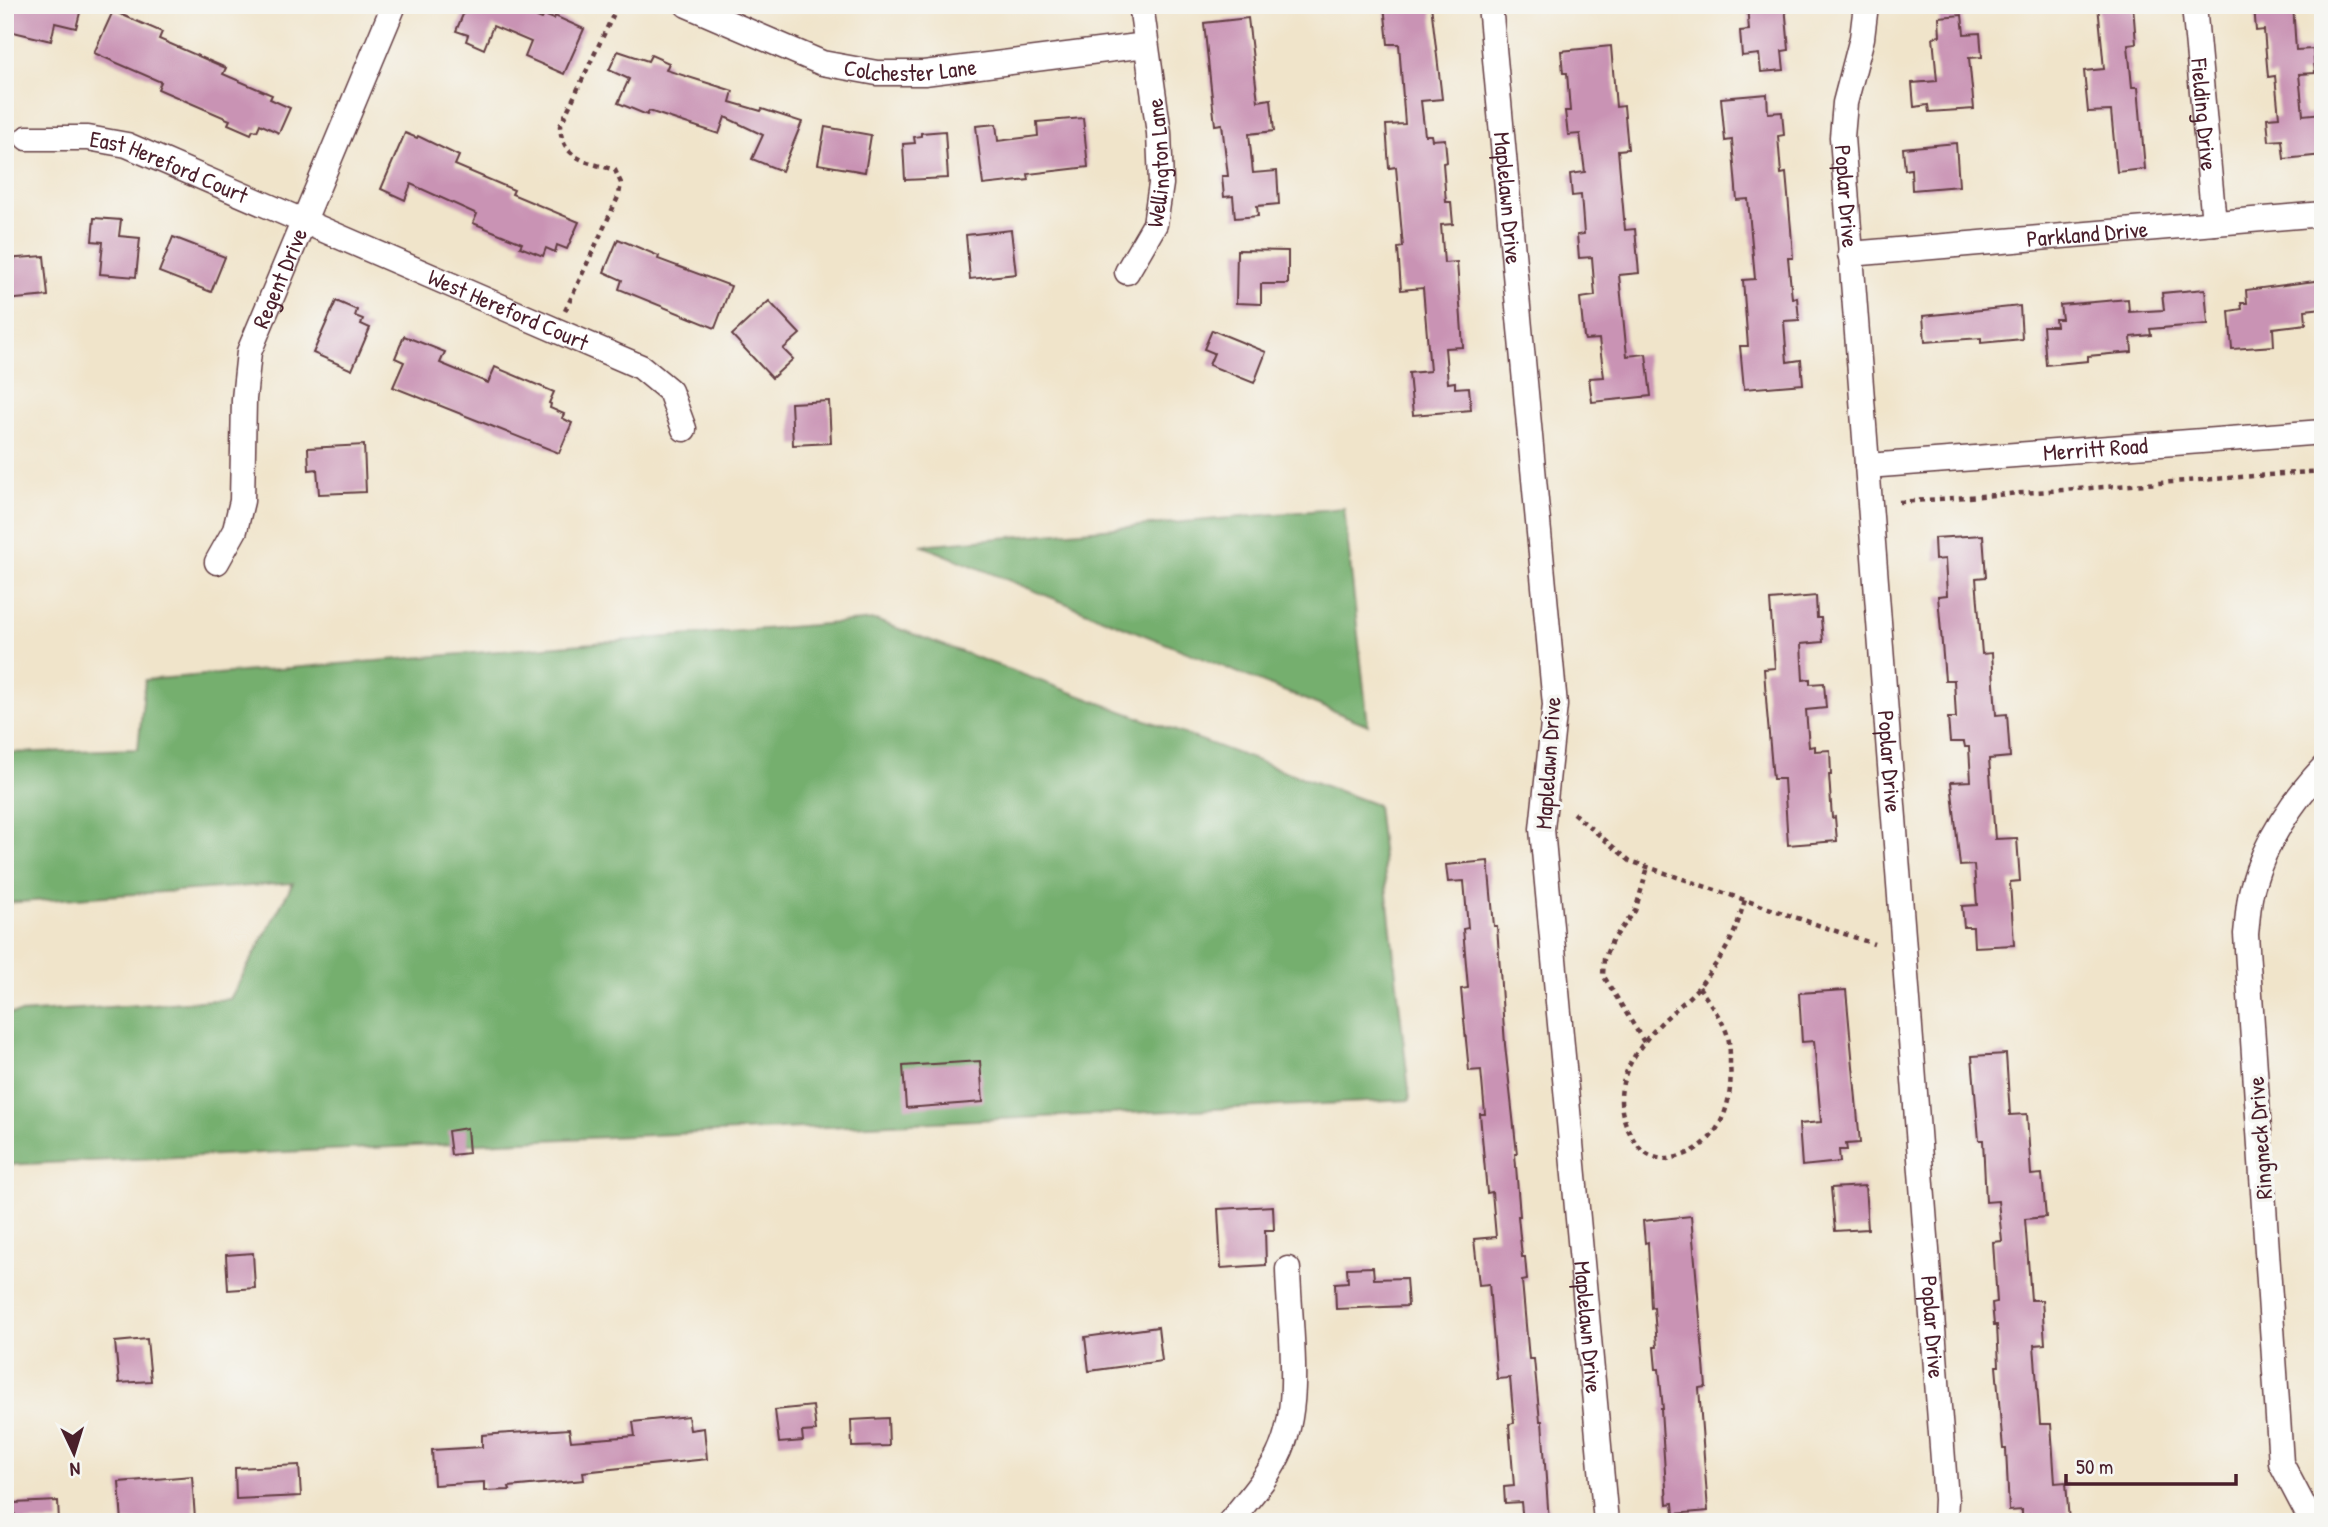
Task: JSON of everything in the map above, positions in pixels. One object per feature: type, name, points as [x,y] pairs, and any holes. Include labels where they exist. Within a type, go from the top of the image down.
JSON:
[{"type":"street","name":"Regent Drive","points":[[217,562],[234,530],[242,501],[244,398],[249,352],[394,5]]},
{"type":"street","name":"Colchester Lane","points":[[687,5],[822,63],[877,73],[924,73],[1146,45]]},
{"type":"street","name":"Wellington Lane","points":[[1127,272],[1155,225],[1161,184],[1159,133],[1141,5]]},
{"type":"street","name":"Maplelawn Drive","points":[[1490,5],[1555,705],[1542,829],[1606,1522]]},
{"type":"street","name":"Poplar Drive","points":[[1866,5],[1862,38],[1845,103],[1842,137],[1946,1499],[1945,1522]]},
{"type":"street","name":"Fielding Drive","points":[[2194,5],[2214,223]]},
{"type":"street","name":"East Hereford Court","points":[[27,138],[88,138],[127,145],[304,221]]},
{"type":"street","name":"Parkland Drive","points":[[1850,254],[2323,214]]},
{"type":"street","name":"West Hereford Court","points":[[304,221],[641,367],[670,391],[684,429]]},
{"type":"street","name":"Merritt Road","points":[[1867,466],[2323,432]]},
{"type":"street","name":"Ringneck Drive","points":[[2312,1522],[2281,1463],[2246,934],[2252,886],[2273,836],[2308,784],[2323,768]]},
{"type":"street","points":[[1230,1522],[1278,1458],[1287,1435],[1294,1334],[1288,1269]]},
{"type":"path","points":[[556,330],[619,195],[621,183],[615,170],[579,159],[568,151],[561,140],[560,126],[618,5]]},
{"type":"path","points":[[1899,502],[2323,471]]},
{"type":"path","points":[[1573,813],[1630,861],[1874,944]]},
{"type":"path","points":[[1644,1042],[1603,975],[1604,959],[1612,941],[1635,911],[1648,867]]},
{"type":"path","points":[[1699,987],[1720,1018],[1729,1039],[1728,1107],[1716,1132],[1701,1147],[1680,1157],[1660,1160],[1640,1149],[1626,1129],[1620,1089],[1636,1051],[1699,987],[1732,937],[1745,900]]},
{"type":"green space","points":[[1344,508],[1368,725],[921,545]]},
{"type":"green space","points":[[875,620],[1377,805],[1410,1100],[5,1165],[5,1014],[230,999],[293,883],[5,903],[5,753],[138,749],[145,680]]},
{"type":"building","points":[[5,5],[82,5],[76,28],[55,23],[51,41],[5,30]]},
{"type":"building","points":[[467,5],[508,5],[542,19],[544,15],[554,19],[555,16],[584,29],[564,74],[525,57],[531,42],[493,26],[484,49],[466,41],[468,35],[456,31]]},
{"type":"building","points":[[1384,5],[1431,5],[1442,99],[1421,101],[1425,135],[1431,135],[1432,140],[1445,139],[1447,162],[1443,163],[1446,202],[1451,202],[1453,224],[1441,225],[1444,263],[1457,262],[1463,347],[1445,348],[1448,383],[1455,382],[1455,388],[1469,387],[1471,410],[1413,415],[1409,373],[1430,371],[1423,288],[1401,290],[1398,248],[1403,247],[1396,167],[1389,168],[1386,125],[1405,124],[1399,44],[1388,44]]},
{"type":"building","points":[[1747,5],[1785,5],[1789,50],[1782,51],[1784,70],[1761,72],[1759,54],[1742,56],[1740,31],[1749,30]]},
{"type":"building","points":[[2098,5],[2133,5],[2136,44],[2128,45],[2132,87],[2138,87],[2145,169],[2117,172],[2111,111],[2088,112],[2084,71],[2104,69]]},
{"type":"building","points":[[2254,5],[2293,5],[2296,50],[2313,49],[2315,73],[2299,74],[2303,115],[2323,113],[2323,155],[2284,159],[2282,140],[2269,141],[2267,118],[2279,117],[2275,76],[2268,77],[2264,30],[2256,31]]},
{"type":"building","points":[[113,11],[162,32],[159,39],[226,68],[223,74],[272,95],[270,99],[290,108],[279,133],[260,124],[257,131],[253,130],[251,134],[228,124],[230,120],[158,89],[161,82],[94,53]]},
{"type":"building","points":[[1962,15],[1964,34],[1980,33],[1982,57],[1969,58],[1974,109],[1929,112],[1928,105],[1914,107],[1912,83],[1937,81],[1933,37],[1940,36],[1939,17]]},
{"type":"building","points":[[1248,18],[1258,101],[1271,99],[1274,131],[1249,134],[1253,173],[1277,171],[1279,204],[1257,206],[1258,216],[1235,218],[1233,196],[1224,197],[1222,176],[1228,176],[1222,124],[1215,125],[1204,23]]},
{"type":"building","points":[[1611,46],[1616,107],[1624,106],[1628,149],[1618,150],[1625,230],[1635,229],[1639,273],[1619,275],[1627,356],[1646,354],[1651,396],[1592,402],[1589,378],[1604,377],[1599,339],[1585,340],[1584,337],[1580,298],[1595,296],[1592,257],[1579,258],[1577,235],[1584,234],[1581,195],[1572,196],[1570,174],[1585,172],[1580,134],[1568,135],[1565,111],[1570,111],[1567,73],[1563,73],[1561,51]]},
{"type":"building","points":[[618,51],[648,61],[651,55],[669,63],[666,70],[733,91],[730,102],[802,122],[782,171],[752,159],[763,135],[725,117],[719,134],[649,111],[647,115],[618,103],[629,79],[609,70]]},
{"type":"building","points":[[1767,94],[1768,113],[1782,112],[1784,135],[1778,136],[1781,174],[1786,173],[1793,258],[1788,258],[1792,298],[1797,297],[1799,320],[1784,321],[1787,362],[1801,360],[1803,384],[1744,389],[1740,346],[1748,346],[1743,280],[1755,279],[1748,199],[1737,200],[1732,140],[1725,141],[1721,98]]},
{"type":"building","points":[[1083,118],[1088,167],[1028,174],[1029,180],[983,185],[976,126],[996,124],[998,141],[1038,136],[1037,122]]},
{"type":"building","points":[[825,127],[871,135],[865,172],[818,164]]},
{"type":"building","points":[[945,131],[948,178],[905,180],[903,144],[915,143],[914,137],[921,136],[921,133]]},
{"type":"building","points":[[405,133],[417,138],[418,136],[459,156],[455,165],[514,190],[512,194],[579,222],[567,249],[557,245],[555,252],[546,248],[543,256],[520,247],[522,243],[473,223],[477,214],[411,184],[405,200],[381,189]]},
{"type":"building","points":[[1956,143],[1959,186],[1912,190],[1911,169],[1905,170],[1903,148]]},
{"type":"building","points":[[94,218],[121,220],[119,236],[140,238],[136,277],[100,274],[103,242],[92,241]]},
{"type":"building","points":[[1011,230],[1016,274],[970,279],[966,235]]},
{"type":"building","points":[[173,237],[225,257],[211,292],[159,272]]},
{"type":"building","points":[[618,239],[659,256],[658,259],[731,286],[715,328],[619,289],[622,280],[604,272]]},
{"type":"building","points":[[1237,250],[1288,251],[1288,284],[1261,284],[1261,304],[1236,303]]},
{"type":"building","points":[[44,256],[48,296],[5,300],[5,259]]},
{"type":"building","points":[[2323,280],[2323,308],[2305,310],[2306,324],[2273,328],[2274,346],[2232,349],[2229,311],[2242,309],[2241,303],[2247,303],[2246,290]]},
{"type":"building","points":[[2205,289],[2208,324],[2150,329],[2151,335],[2131,337],[2132,352],[2088,356],[2088,361],[2046,365],[2043,326],[2056,326],[2055,319],[2062,319],[2060,305],[2128,299],[2129,312],[2164,310],[2162,293]]},
{"type":"building","points":[[336,301],[357,310],[355,316],[363,319],[361,324],[370,328],[352,370],[313,353]]},
{"type":"building","points":[[769,301],[800,334],[783,349],[793,359],[772,378],[732,335]]},
{"type":"building","points":[[2020,306],[2022,339],[1981,343],[1981,338],[1925,342],[1923,316]]},
{"type":"building","points":[[1212,330],[1266,352],[1254,383],[1209,365],[1214,353],[1204,349]]},
{"type":"building","points":[[404,336],[445,352],[440,363],[488,383],[495,367],[554,392],[549,403],[550,408],[564,414],[562,418],[572,423],[559,453],[393,387],[404,362],[395,358]]},
{"type":"building","points":[[829,401],[831,443],[793,445],[791,403]]},
{"type":"building","points":[[364,445],[366,492],[319,494],[317,469],[309,470],[308,448]]},
{"type":"building","points":[[1983,535],[1986,577],[1976,578],[1982,654],[1992,653],[1996,715],[2007,714],[2010,757],[1989,759],[1995,839],[2017,838],[2020,881],[2010,882],[2014,945],[1974,947],[1973,927],[1964,927],[1962,906],[1977,905],[1974,865],[1960,866],[1951,782],[1971,781],[1969,747],[1965,747],[1964,742],[1950,742],[1948,718],[1956,718],[1954,680],[1945,680],[1938,596],[1947,595],[1945,559],[1935,560],[1934,538]]},
{"type":"building","points":[[1816,596],[1817,618],[1821,618],[1823,642],[1801,644],[1803,680],[1810,679],[1810,684],[1824,683],[1826,708],[1806,710],[1809,747],[1815,746],[1815,751],[1830,750],[1832,818],[1835,817],[1837,841],[1788,845],[1784,779],[1773,779],[1767,712],[1764,669],[1775,668],[1770,600]]},
{"type":"building","points":[[1488,861],[1494,926],[1497,926],[1505,1045],[1517,1154],[1518,1216],[1527,1280],[1522,1281],[1529,1359],[1534,1359],[1542,1421],[1549,1522],[1523,1522],[1521,1502],[1505,1503],[1504,1487],[1514,1486],[1509,1424],[1514,1423],[1510,1378],[1497,1379],[1489,1284],[1479,1285],[1474,1239],[1496,1237],[1492,1192],[1487,1193],[1480,1114],[1485,1114],[1481,1070],[1469,1071],[1461,989],[1468,988],[1463,929],[1468,928],[1464,881],[1448,882],[1446,865]]},
{"type":"building","points":[[1846,990],[1860,1143],[1846,1144],[1847,1150],[1839,1150],[1840,1162],[1802,1166],[1799,1124],[1821,1122],[1814,1041],[1802,1042],[1799,993]]},
{"type":"building","points":[[2006,1054],[2010,1115],[2027,1114],[2031,1175],[2042,1174],[2046,1217],[2025,1219],[2031,1300],[2042,1300],[2045,1344],[2034,1345],[2040,1424],[2051,1424],[2055,1483],[2066,1482],[2069,1522],[2029,1522],[2029,1515],[2022,1516],[2022,1510],[2009,1511],[2006,1449],[2003,1449],[1996,1366],[1999,1366],[1997,1325],[1994,1325],[1992,1303],[1997,1302],[1993,1242],[2002,1241],[1998,1201],[1986,1202],[1983,1140],[1979,1140],[1972,1056]]},
{"type":"building","points":[[980,1061],[983,1102],[906,1108],[903,1066]]},
{"type":"building","points":[[467,1128],[469,1153],[451,1155],[448,1131]]},
{"type":"building","points":[[1865,1186],[1868,1229],[1835,1231],[1831,1188]]},
{"type":"building","points":[[1273,1206],[1274,1230],[1265,1230],[1266,1265],[1221,1268],[1218,1209]]},
{"type":"building","points":[[1691,1216],[1706,1387],[1699,1388],[1708,1511],[1674,1514],[1673,1503],[1667,1504],[1663,1409],[1654,1347],[1657,1347],[1654,1307],[1651,1308],[1648,1242],[1645,1243],[1643,1221]]},
{"type":"building","points":[[253,1253],[255,1288],[228,1290],[226,1255]]},
{"type":"building","points":[[1373,1267],[1374,1279],[1406,1278],[1408,1306],[1336,1309],[1335,1283],[1348,1282],[1347,1268]]},
{"type":"building","points":[[1158,1327],[1162,1361],[1089,1371],[1085,1337]]},
{"type":"building","points":[[147,1339],[151,1381],[119,1383],[115,1342]]},
{"type":"building","points":[[813,1406],[816,1431],[802,1432],[803,1441],[779,1443],[775,1410]]},
{"type":"building","points":[[688,1416],[690,1430],[704,1428],[707,1459],[583,1472],[584,1480],[509,1487],[510,1490],[484,1491],[484,1482],[434,1485],[432,1450],[482,1447],[482,1435],[569,1429],[571,1441],[635,1436],[633,1422]]},
{"type":"building","points":[[888,1418],[889,1446],[852,1447],[851,1420]]},
{"type":"building","points":[[299,1465],[301,1496],[236,1499],[235,1468]]},
{"type":"building","points":[[192,1476],[195,1519],[122,1522],[119,1482]]},
{"type":"building","points":[[58,1501],[59,1522],[15,1522],[14,1503]]}]
